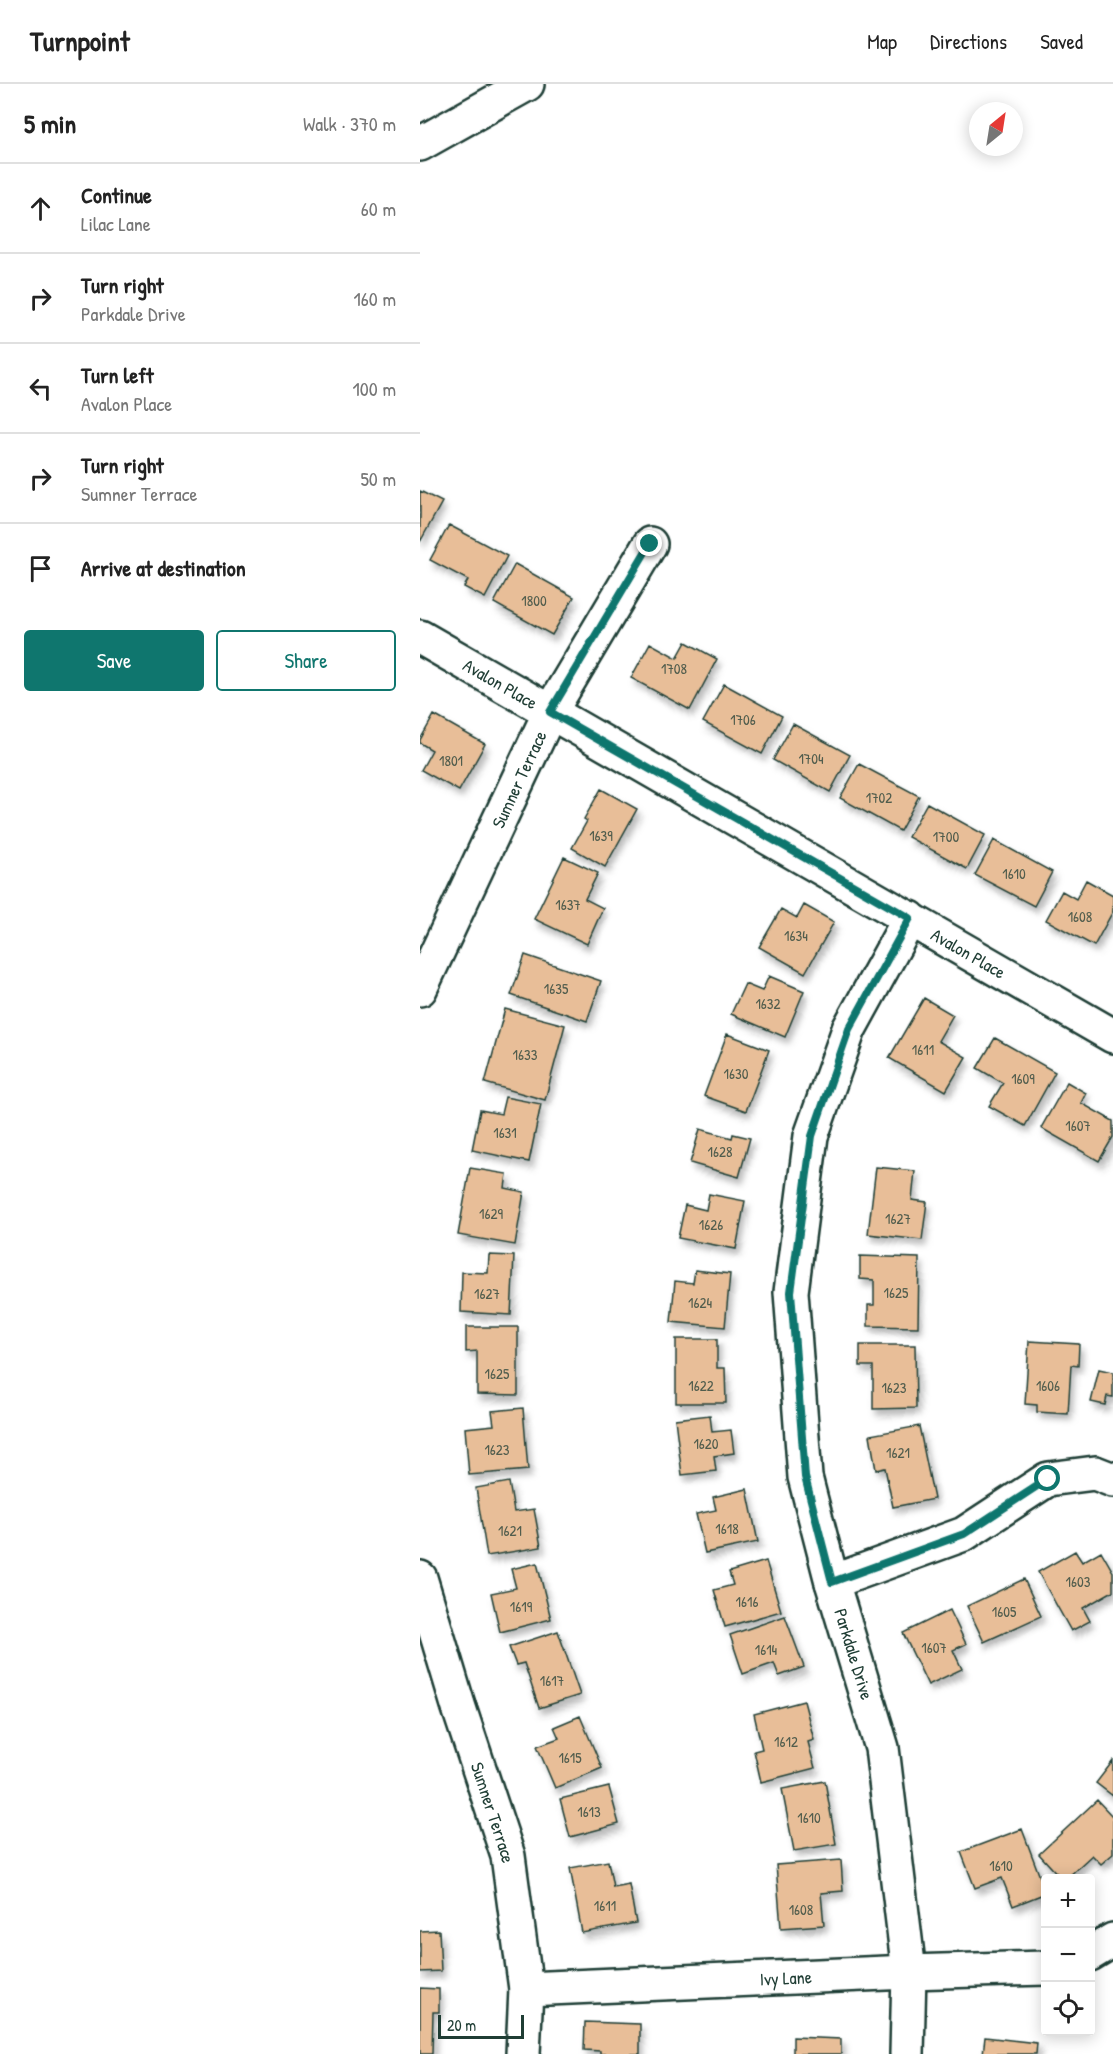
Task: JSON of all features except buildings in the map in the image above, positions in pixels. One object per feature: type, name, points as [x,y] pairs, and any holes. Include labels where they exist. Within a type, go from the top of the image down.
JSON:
[{"type":"street","points":[[420,144],[526,84]]},
{"type":"street","name":"Sumner Terrace","points":[[420,989],[550,712],[650,544]]},
{"type":"street","name":"Avalon Place","points":[[420,637],[1113,1036]]},
{"type":"street","name":"Parkdale Drive","points":[[907,2054],[909,1972],[882,1748],[832,1582],[805,1477],[791,1292],[812,1136],[849,1029],[910,918]]},
{"type":"street","points":[[832,1582],[964,1534],[1048,1479],[1095,1473],[1113,1480]]},
{"type":"street","name":"Sumner Terrace","points":[[420,1578],[458,1705],[508,1856],[526,1989],[523,2054]]},
{"type":"street","name":"Ivy Lane","points":[[526,1989],[1041,1968]]},
{"type":"route","points":[[650,544],[550,712],[910,918],[849,1029],[812,1136],[791,1292],[805,1477],[832,1582],[964,1534],[1048,1479]]}]
